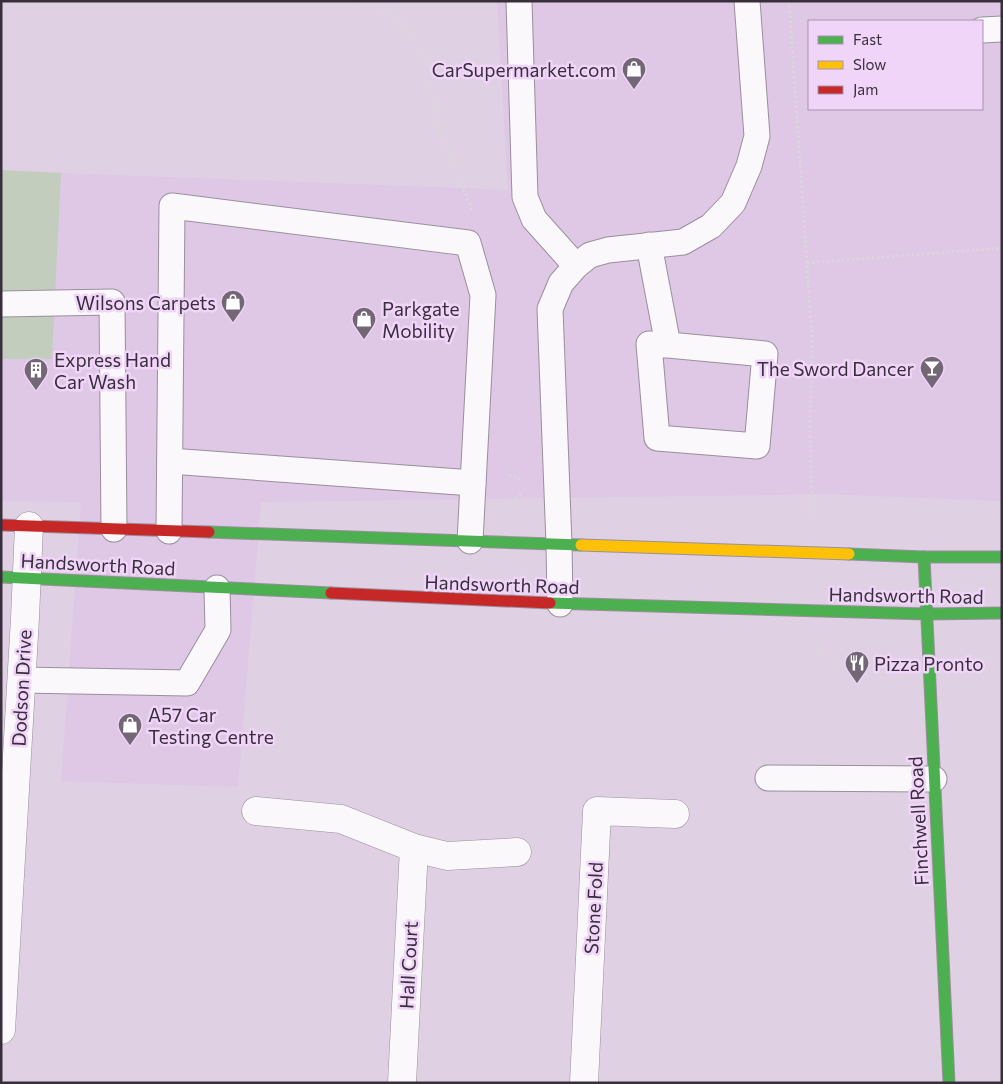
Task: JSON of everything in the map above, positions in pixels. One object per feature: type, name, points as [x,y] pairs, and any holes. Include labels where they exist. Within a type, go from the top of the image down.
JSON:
[{"type":"main road","name":"Handsworth Road","points":[[1,525],[924,557],[1002,557]]},
{"type":"main road","name":"Finchwell Road","points":[[924,557],[949,1083]]},
{"type":"main road","name":"Handsworth Road","points":[[14,578],[560,604],[926,614],[1002,613]]},
{"type":"street","name":"Dodson Drive","points":[[1,1030],[21,680],[14,578],[29,526]]},
{"type":"street","points":[[256,811],[341,819],[414,848],[447,856],[517,852]]},
{"type":"street","name":"Stone Fold","points":[[584,1083],[597,811],[675,814]]},
{"type":"street","name":"Hall Court","points":[[402,1083],[414,848]]},
{"type":"lane","points":[[520,1],[525,197],[534,219],[576,266]]},
{"type":"lane","points":[[560,604],[550,309],[562,283],[576,266],[590,255],[608,250],[683,242],[711,226],[733,202],[749,166],[757,136],[746,1]]},
{"type":"lane","points":[[983,30],[1002,29]]},
{"type":"lane","points":[[169,531],[172,206],[468,243],[483,295],[470,541]]},
{"type":"lane","points":[[649,245],[668,345]]},
{"type":"lane","points":[[1,304],[112,302],[114,529]]},
{"type":"lane","points":[[649,344],[668,345],[765,354],[757,446],[657,438],[649,344]]},
{"type":"lane","points":[[170,461],[473,483]]},
{"type":"lane","points":[[21,680],[187,683],[218,630],[217,588]]},
{"type":"lane","points":[[768,778],[934,778]]},
{"type":"path","points":[[789,1],[812,338],[810,426],[812,524]]},
{"type":"path","points":[[807,263],[1002,248]]},
{"type":"shaded area","points":[[497,1],[1002,1],[1002,501],[826,494],[261,502],[238,787],[61,781],[81,502],[1,501],[1,359],[52,359],[61,173],[508,190]]},
{"type":"green space","points":[[1,170],[61,173],[52,359],[1,359]]},
{"type":"traffic: fast","points":[[209,532],[581,545]]},
{"type":"traffic: fast","points":[[849,554],[924,557],[1002,557]]},
{"type":"traffic: fast","points":[[924,557],[949,1083]]},
{"type":"traffic: fast","points":[[1,577],[331,593]]},
{"type":"traffic: fast","points":[[550,603],[926,614],[1002,613]]},
{"type":"traffic: slow","points":[[581,545],[849,554]]},
{"type":"traffic: jam","points":[[1,525],[209,532]]},
{"type":"traffic: jam","points":[[331,593],[550,603]]},
{"type":"place","name":"CarSupermarket.com","points":[[634,90]]},
{"type":"place","name":"Wilsons Carpets","points":[[233,323]]},
{"type":"place","name":"Parkgate Mobility","points":[[364,340]]},
{"type":"place","name":"The Sword Dancer","points":[[932,389]]},
{"type":"place","name":"Express Hand Car Wash","points":[[36,391]]},
{"type":"place","name":"Pizza Pronto","points":[[857,684]]},
{"type":"place","name":"A57 Car Testing Centre","points":[[130,746]]}]
